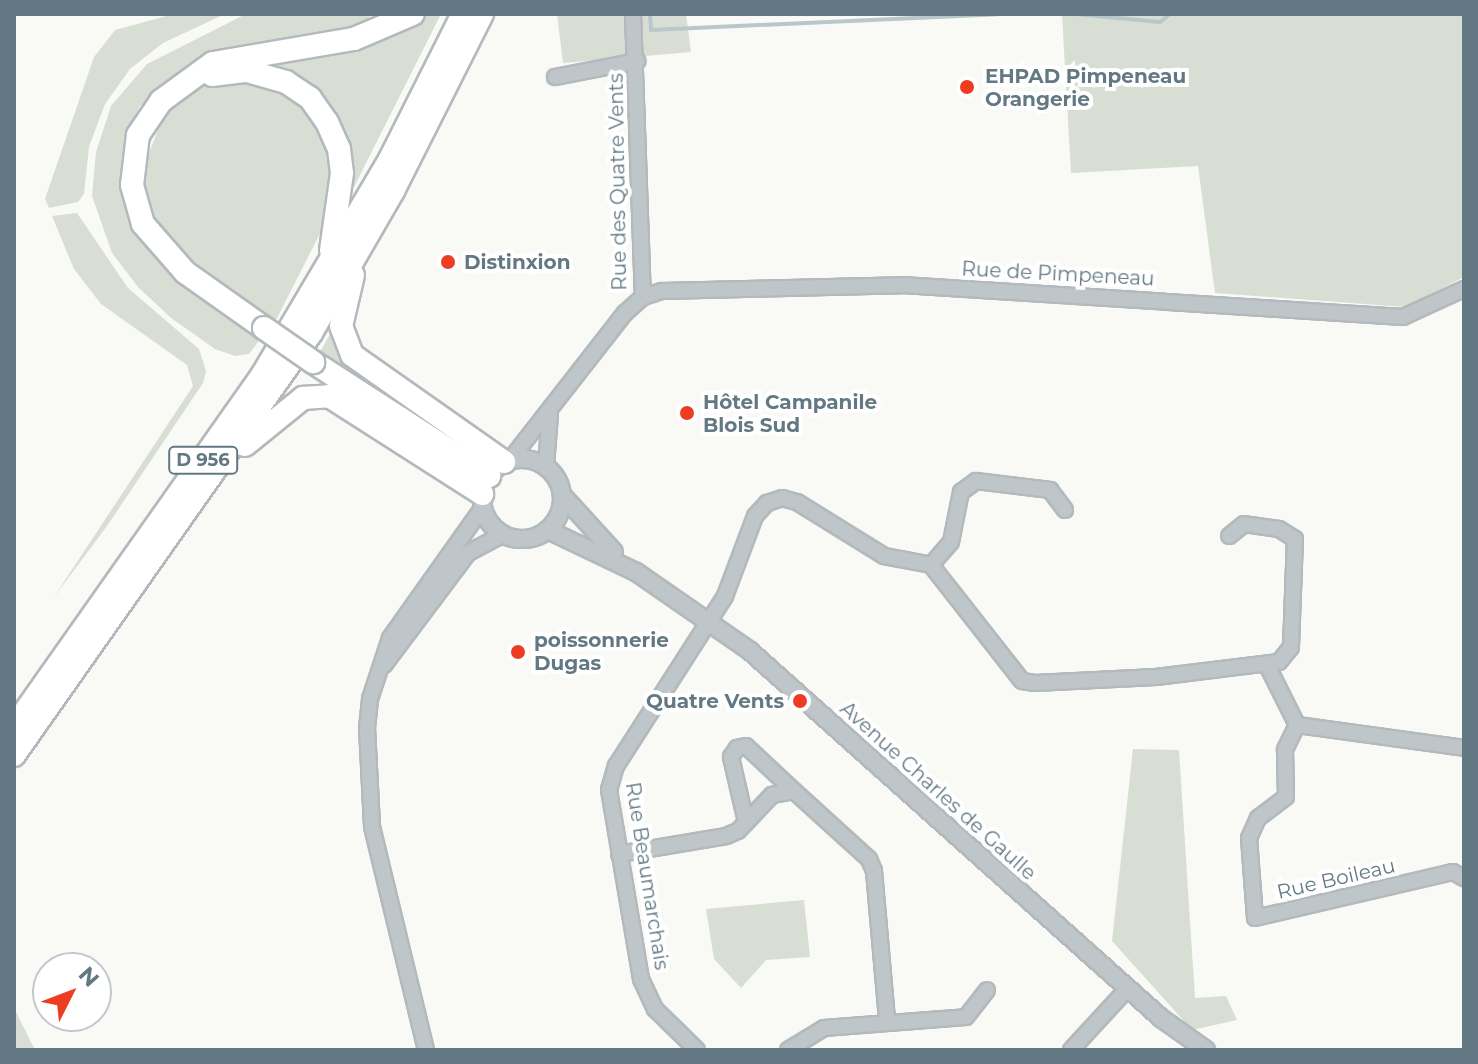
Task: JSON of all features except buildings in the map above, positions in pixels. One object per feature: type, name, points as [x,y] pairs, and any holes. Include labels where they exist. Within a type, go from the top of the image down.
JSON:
[{"type":"highway","name":"D 956","points":[[413,14],[354,39],[213,63],[161,101],[138,135],[132,163],[135,206],[143,224],[185,272],[313,362],[494,480]]},
{"type":"highway","name":"D 956","points":[[14,727],[263,374],[319,285],[390,159],[463,14]]},
{"type":"highway","name":"D 956","points":[[14,755],[225,461],[360,247],[482,14]]},
{"type":"highway","name":"D 956","points":[[161,101],[206,76],[247,71],[286,82],[310,98],[339,149],[342,173],[332,248],[319,285]]},
{"type":"highway","name":"D 956","points":[[360,247],[341,326],[352,355],[494,480]]},
{"type":"highway","name":"D 956","points":[[225,461],[292,405],[329,396],[494,480]]},
{"type":"street","name":"Rue des Quatre Vents","points":[[426,1050],[372,826],[367,728],[376,675],[390,638],[494,480],[550,414],[611,329],[643,297],[633,14]]},
{"type":"street","points":[[555,77],[637,61]]},
{"type":"street","name":"Rue de Pimpeneau","points":[[643,297],[686,288],[902,285],[1403,317],[1464,289]]},
{"type":"street","points":[[546,466],[533,460],[494,480],[503,534],[527,539],[548,530],[557,519],[562,495],[546,466],[550,414]]},
{"type":"street","points":[[1065,510],[1050,490],[976,481],[961,492],[951,542],[931,565],[1022,681],[1156,677],[1279,662],[1291,647],[1295,539],[1279,529],[1244,524],[1229,536]]},
{"type":"street","name":"Avenue Charles de Gaulle","points":[[562,495],[591,531],[636,572]]},
{"type":"street","name":"Rue Beaumarchais","points":[[697,1050],[647,995],[619,854],[611,777],[710,620],[736,572],[755,516],[782,498],[884,556],[931,565]]},
{"type":"street","name":"Avenue Charles de Gaulle","points":[[548,530],[636,572],[710,620],[1128,988],[1206,1050]]},
{"type":"street","name":"Rue des Quatre Vents","points":[[376,675],[468,553],[503,534]]},
{"type":"street","points":[[1267,665],[1297,725],[1464,748]]},
{"type":"street","name":"Rue Boileau","points":[[1297,725],[1285,750],[1286,797],[1258,818],[1249,838],[1255,918],[1453,872],[1464,878]]},
{"type":"street","points":[[746,822],[731,757],[737,748],[746,746],[869,859],[874,871],[887,1021]]},
{"type":"street","points":[[619,854],[726,836],[746,822],[772,795],[794,791]]},
{"type":"street","points":[[1071,1050],[1128,988]]},
{"type":"street","points":[[788,1050],[824,1028],[966,1017],[987,990]]},
{"type":"shaded area","points":[[174,14],[225,14],[163,43],[130,69],[105,104],[89,147],[84,194],[78,202],[49,208],[45,199],[94,57],[115,30]]},
{"type":"shaded area","points":[[246,14],[371,15],[360,28],[195,63],[140,106],[128,128],[121,186],[136,235],[187,288],[261,338],[249,354],[235,356],[215,349],[171,318],[138,287],[112,253],[92,196],[96,152],[111,106],[147,64]]},
{"type":"shaded area","points":[[422,14],[441,14],[348,199],[338,128],[246,60]]},
{"type":"shaded area","points":[[557,14],[686,14],[691,52],[563,63]]},
{"type":"shaded area","points":[[1062,14],[1464,14],[1464,277],[1406,307],[1215,293],[1198,166],[1071,173]]},
{"type":"shaded area","points":[[216,81],[243,81],[304,103],[324,129],[338,171],[333,208],[275,322],[176,248],[155,221],[145,197],[143,168],[165,112],[190,92]]},
{"type":"shaded area","points":[[77,213],[128,288],[199,349],[206,371],[203,383],[107,526],[54,597],[193,386],[187,365],[101,304],[74,269],[52,216]]},
{"type":"shaded area","points":[[335,325],[358,371],[469,450],[320,352]]},
{"type":"shaded area","points":[[1133,749],[1179,750],[1195,998],[1226,996],[1237,1020],[1192,1030],[1112,941]]},
{"type":"shaded area","points":[[804,900],[810,957],[766,960],[741,988],[714,959],[706,909]]},
{"type":"shaded area","points":[[14,1008],[35,1050],[14,1050]]},
{"type":"waterway","points":[[650,14],[651,30],[998,14]]},
{"type":"waterway","points":[[1076,14],[1160,22],[1170,14]]},
{"type":"place","name":"EHPAD Pimpeneau Orangerie","points":[[967,87]]},
{"type":"place","name":"Distinxion","points":[[448,262]]},
{"type":"place","name":"Hôtel Campanile Blois Sud","points":[[687,413]]},
{"type":"place","name":"poissonnerie Dugas","points":[[518,652]]},
{"type":"place","name":"Quatre Vents","points":[[800,701]]}]
